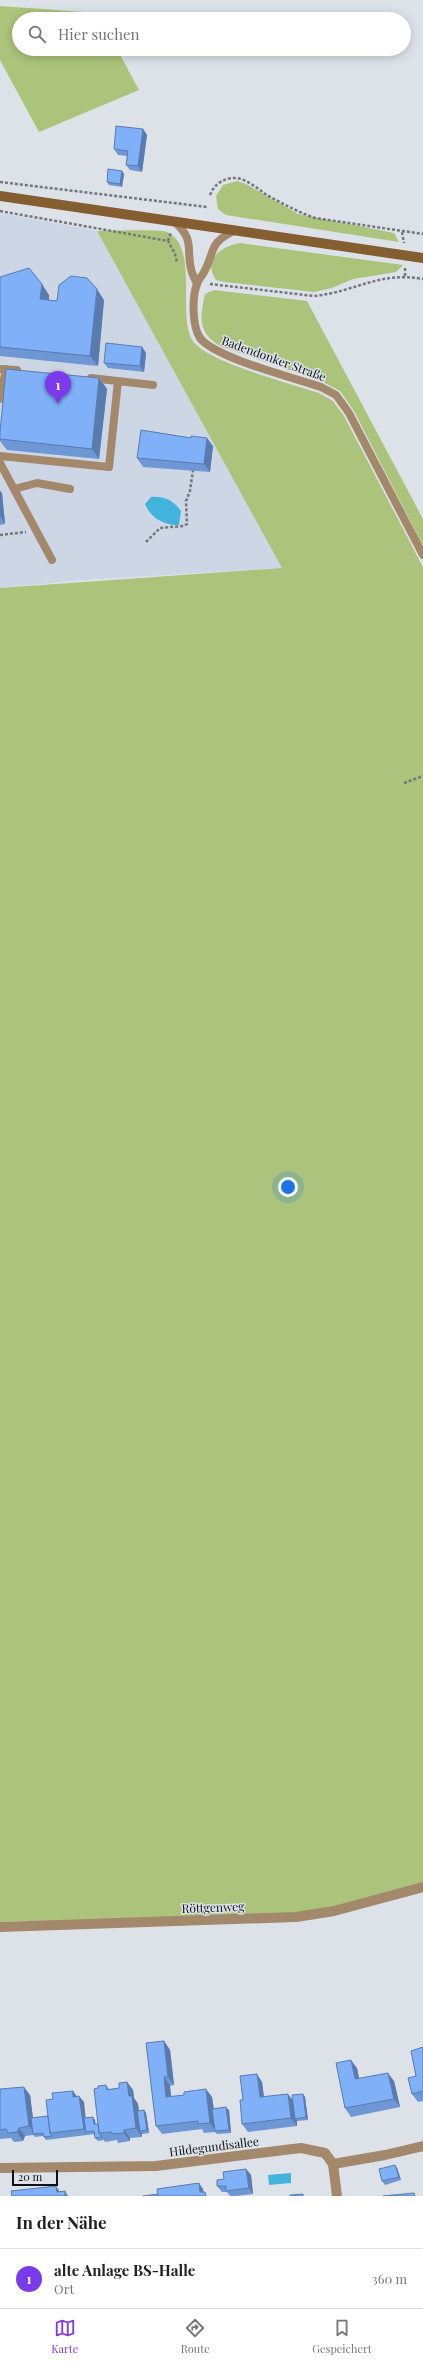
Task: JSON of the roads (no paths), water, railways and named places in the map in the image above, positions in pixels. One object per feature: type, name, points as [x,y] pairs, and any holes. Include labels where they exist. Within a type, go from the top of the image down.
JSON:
[{"type":"main road","points":[[0,196],[423,258]]},
{"type":"street","name":"Röttgenweg","points":[[0,1927],[296,1917],[334,1911],[423,1888]]},
{"type":"street","points":[[337,2196],[333,2164],[385,2155],[423,2146]]},
{"type":"street","name":"Hildegundisallee","points":[[0,2168],[156,2166],[301,2148],[325,2153],[333,2164]]},
{"type":"lane","name":"Badendonker Straße","points":[[175,222],[182,228],[190,244],[191,269],[197,284]]},
{"type":"lane","name":"Badendonker Straße","points":[[236,230],[221,237],[213,246],[204,273],[197,284],[193,314],[195,327],[200,338],[217,351],[321,387],[336,395],[349,413],[423,555]]},
{"type":"lane","points":[[0,399],[3,369],[28,372]]},
{"type":"lane","points":[[81,377],[154,385]]},
{"type":"lane","points":[[0,456],[84,468],[109,467],[118,381]]},
{"type":"lane","points":[[0,463],[52,560]]},
{"type":"lane","points":[[14,488],[38,483],[70,489]]},
{"type":"water","points":[[151,497],[160,497],[171,501],[178,507],[181,511],[179,525],[168,524],[158,520],[150,513],[145,504]]},
{"type":"water","points":[[291,2173],[291,2183],[269,2185],[268,2175]]},
{"type":"place","name":"alte Anlage BS-Halle","points":[[58,404]]}]
